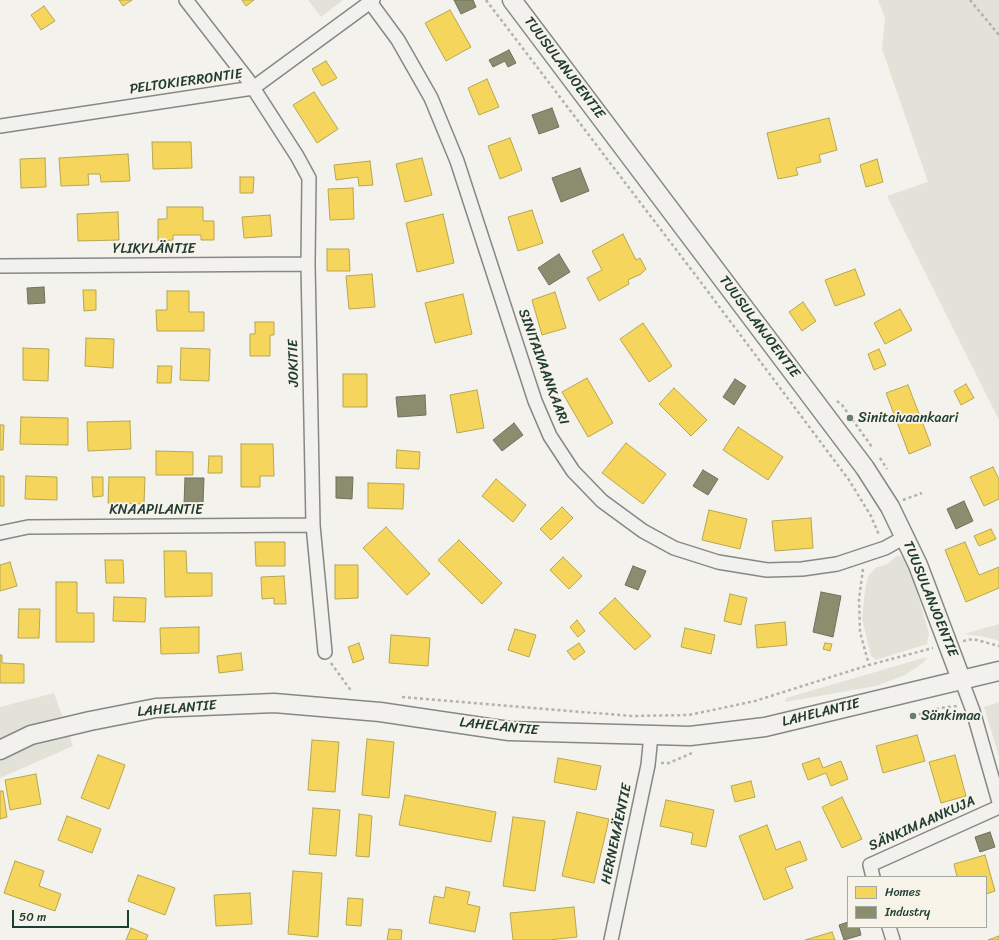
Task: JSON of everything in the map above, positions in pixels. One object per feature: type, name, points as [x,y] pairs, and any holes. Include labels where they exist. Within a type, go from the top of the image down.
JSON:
[{"type":"main road","name":"TUUSULANJOENTIE","points":[[512,0],[865,468],[890,507],[918,565],[961,679]]},
{"type":"main road","name":"LAHELANTIE","points":[[0,750],[31,735],[90,721],[156,708],[274,703],[380,712],[509,731],[690,736],[765,727],[999,671]]},
{"type":"street","name":"JOKITIE","points":[[186,0],[253,88],[297,156],[309,178],[308,264],[313,525],[324,652]]},
{"type":"street","name":"PELTOKIERRONTIE","points":[[0,126],[253,88],[372,1]]},
{"type":"street","name":"SINITAIVAANKAARI","points":[[372,1],[398,40],[431,98],[457,161],[535,401],[550,436],[573,471],[602,501],[643,531],[674,548],[718,562],[767,570],[802,569],[837,564],[885,548],[905,537]]},
{"type":"street","name":"YLIKYLÄNTIE","points":[[0,266],[308,264]]},
{"type":"street","name":"KNAAPILANTIE","points":[[0,533],[28,527],[313,525]]},
{"type":"street","points":[[961,679],[973,711],[999,802]]},
{"type":"street","name":"HERNEMÄENTIE","points":[[610,940],[648,764],[651,735]]},
{"type":"street","name":"SÄNKIMAANKUJA","points":[[873,876],[870,865],[999,808]]},
{"type":"street","points":[[889,928],[893,940]]},
{"type":"path","points":[[486,0],[849,480],[871,516],[885,548]]},
{"type":"path","points":[[970,0],[999,35]]},
{"type":"path","points":[[903,500],[922,493]]},
{"type":"path","points":[[855,571],[867,568]]},
{"type":"path","points":[[863,570],[859,599],[860,632],[869,665]]},
{"type":"path","points":[[398,696],[631,716],[688,715],[755,701],[869,665],[948,644],[973,639],[999,647]]},
{"type":"path","points":[[324,652],[352,692]]},
{"type":"path","points":[[344,692],[359,693]]},
{"type":"shaded area","points":[[308,0],[343,0],[321,17]]},
{"type":"shaded area","points":[[878,0],[999,0],[999,420],[887,196],[928,182],[882,49],[885,18]]},
{"type":"shaded area","points":[[896,556],[900,556],[908,562],[929,633],[927,644],[876,660],[871,656],[862,619],[865,590],[868,577],[875,568],[887,564]]},
{"type":"shaded area","points":[[999,624],[999,641],[986,637],[964,634]]},
{"type":"shaded area","points":[[927,657],[923,663],[905,675],[876,686],[785,702],[786,698]]},
{"type":"shaded area","points":[[54,693],[73,746],[0,778],[0,707]]},
{"type":"shaded area","points":[[999,702],[999,757],[984,707]]},
{"type":"building: Homes","points":[[119,0],[132,0],[123,6]]},
{"type":"building: Homes","points":[[242,0],[254,0],[246,6]]},
{"type":"building: Homes","points":[[44,6],[55,21],[41,30],[31,15]]},
{"type":"building: Homes","points":[[450,10],[471,47],[446,61],[425,23]]},
{"type":"building: Homes","points":[[326,61],[337,78],[322,86],[312,69]]},
{"type":"building: Homes","points":[[487,79],[499,107],[479,115],[468,88]]},
{"type":"building: Homes","points":[[314,92],[338,129],[317,143],[293,105]]},
{"type":"building: Homes","points":[[829,118],[837,150],[819,155],[821,162],[796,168],[798,175],[778,179],[767,133]]},
{"type":"building: Homes","points":[[510,138],[522,170],[500,179],[488,146]]},
{"type":"building: Homes","points":[[152,142],[191,142],[192,168],[153,169]]},
{"type":"building: Homes","points":[[128,154],[130,181],[101,182],[100,174],[88,174],[89,185],[61,186],[59,158]]},
{"type":"building: Homes","points":[[45,158],[46,187],[21,188],[20,159]]},
{"type":"building: Homes","points":[[422,158],[432,195],[405,202],[396,164]]},
{"type":"building: Homes","points":[[877,159],[883,182],[866,187],[860,165]]},
{"type":"building: Homes","points":[[370,161],[373,185],[359,186],[358,177],[336,180],[334,165]]},
{"type":"building: Homes","points":[[240,177],[254,177],[253,193],[240,193]]},
{"type":"building: Homes","points":[[353,188],[354,219],[330,220],[328,189]]},
{"type":"building: Homes","points":[[167,207],[203,207],[203,221],[214,221],[214,240],[201,240],[201,235],[173,235],[173,240],[158,241],[158,219],[167,219]]},
{"type":"building: Homes","points":[[532,210],[543,243],[518,251],[508,217]]},
{"type":"building: Homes","points":[[118,212],[119,240],[78,241],[77,214]]},
{"type":"building: Homes","points":[[443,214],[454,263],[417,272],[406,223]]},
{"type":"building: Homes","points":[[270,215],[272,236],[244,238],[242,217]]},
{"type":"building: Homes","points":[[623,234],[636,260],[640,258],[646,269],[641,274],[628,280],[629,284],[599,301],[587,278],[602,270],[592,251]]},
{"type":"building: Homes","points":[[327,249],[349,249],[350,271],[327,271]]},
{"type":"building: Homes","points":[[855,269],[865,295],[835,306],[825,280]]},
{"type":"building: Homes","points":[[372,274],[375,307],[349,309],[346,276]]},
{"type":"building: Homes","points":[[83,290],[96,290],[96,310],[84,311]]},
{"type":"building: Homes","points":[[167,291],[189,291],[189,312],[204,312],[204,331],[157,331],[156,310],[167,310]]},
{"type":"building: Homes","points":[[555,292],[566,328],[542,335],[532,300]]},
{"type":"building: Homes","points":[[463,294],[472,334],[435,343],[425,303]]},
{"type":"building: Homes","points":[[803,302],[816,321],[802,331],[789,312]]},
{"type":"building: Homes","points":[[900,309],[912,330],[885,344],[874,323]]},
{"type":"building: Homes","points":[[255,322],[274,322],[274,335],[270,335],[270,356],[250,356],[250,334],[255,334]]},
{"type":"building: Homes","points":[[643,323],[672,366],[649,382],[620,339]]},
{"type":"building: Homes","points":[[86,338],[114,339],[113,368],[85,366]]},
{"type":"building: Homes","points":[[23,348],[49,349],[48,381],[23,380]]},
{"type":"building: Homes","points":[[181,348],[210,349],[209,381],[180,380]]},
{"type":"building: Homes","points":[[879,349],[886,365],[874,370],[868,354]]},
{"type":"building: Homes","points":[[158,366],[172,366],[171,383],[157,383]]},
{"type":"building: Homes","points":[[343,374],[367,374],[367,407],[343,407]]},
{"type":"building: Homes","points":[[587,378],[613,423],[588,437],[562,392]]},
{"type":"building: Homes","points":[[966,384],[974,398],[961,405],[954,391]]},
{"type":"building: Homes","points":[[908,385],[931,445],[909,454],[886,393]]},
{"type":"building: Homes","points":[[674,388],[707,420],[691,436],[659,404]]},
{"type":"building: Homes","points":[[477,390],[484,428],[457,433],[450,395]]},
{"type":"building: Homes","points":[[21,417],[68,418],[68,445],[20,444]]},
{"type":"building: Homes","points":[[130,421],[131,449],[88,451],[87,422]]},
{"type":"building: Homes","points":[[0,425],[4,425],[3,450],[0,450]]},
{"type":"building: Homes","points":[[738,427],[783,457],[768,480],[723,450]]},
{"type":"building: Homes","points":[[626,443],[666,474],[643,504],[602,473]]},
{"type":"building: Homes","points":[[241,444],[273,444],[274,476],[260,476],[260,487],[241,487]]},
{"type":"building: Homes","points":[[397,450],[420,452],[419,469],[396,468]]},
{"type":"building: Homes","points":[[156,451],[193,452],[193,475],[156,475]]},
{"type":"building: Homes","points":[[209,456],[222,456],[222,473],[208,473]]},
{"type":"building: Homes","points":[[993,467],[999,479],[999,499],[984,506],[970,477]]},
{"type":"building: Homes","points":[[0,476],[4,476],[4,506],[0,506]]},
{"type":"building: Homes","points":[[26,476],[57,477],[57,500],[25,499]]},
{"type":"building: Homes","points":[[92,477],[103,477],[103,496],[93,497]]},
{"type":"building: Homes","points":[[109,477],[145,477],[144,504],[108,503]]},
{"type":"building: Homes","points":[[496,479],[526,505],[513,522],[482,496]]},
{"type":"building: Homes","points":[[368,483],[404,484],[403,509],[368,508]]},
{"type":"building: Homes","points":[[562,507],[573,518],[551,540],[540,529]]},
{"type":"building: Homes","points":[[709,510],[747,519],[740,549],[702,540]]},
{"type":"building: Homes","points":[[811,518],[813,548],[775,551],[772,521]]},
{"type":"building: Homes","points":[[386,527],[430,574],[407,595],[363,548]]},
{"type":"building: Homes","points":[[991,529],[996,539],[979,546],[974,536]]},
{"type":"building: Homes","points":[[459,540],[502,583],[482,604],[438,560]]},
{"type":"building: Homes","points":[[255,542],[285,542],[285,566],[256,566]]},
{"type":"building: Homes","points":[[965,542],[979,575],[999,567],[999,588],[966,602],[945,550]]},
{"type":"building: Homes","points":[[164,551],[186,551],[187,573],[212,573],[212,596],[165,597]]},
{"type":"building: Homes","points":[[563,557],[582,576],[569,589],[550,570]]},
{"type":"building: Homes","points":[[105,560],[123,560],[124,583],[106,583]]},
{"type":"building: Homes","points":[[10,562],[17,586],[0,591],[0,565]]},
{"type":"building: Homes","points":[[335,565],[358,565],[358,598],[335,599]]},
{"type":"building: Homes","points":[[284,576],[286,604],[274,604],[274,598],[262,599],[261,577]]},
{"type":"building: Homes","points":[[56,582],[77,582],[77,613],[94,613],[94,642],[56,642]]},
{"type":"building: Homes","points":[[730,594],[747,598],[741,625],[724,621]]},
{"type":"building: Homes","points":[[114,597],[146,598],[145,622],[113,621]]},
{"type":"building: Homes","points":[[615,598],[651,636],[635,650],[599,613]]},
{"type":"building: Homes","points":[[19,609],[40,609],[39,638],[18,638]]},
{"type":"building: Homes","points":[[577,620],[585,631],[578,637],[570,627]]},
{"type":"building: Homes","points":[[785,622],[787,645],[757,648],[755,625]]},
{"type":"building: Homes","points":[[199,627],[199,653],[161,654],[160,628]]},
{"type":"building: Homes","points":[[685,628],[715,635],[711,654],[681,647]]},
{"type":"building: Homes","points":[[515,629],[536,635],[529,657],[508,650]]},
{"type":"building: Homes","points":[[391,635],[430,638],[428,666],[389,663]]},
{"type":"building: Homes","points":[[359,643],[364,659],[353,663],[348,647]]},
{"type":"building: Homes","points":[[579,643],[585,652],[574,660],[567,651]]},
{"type":"building: Homes","points":[[825,643],[832,644],[830,651],[823,649]]},
{"type":"building: Homes","points":[[241,653],[243,670],[219,673],[217,656]]},
{"type":"building: Homes","points":[[0,655],[2,655],[2,663],[24,664],[24,683],[0,683]]},
{"type":"building: Homes","points":[[917,735],[925,761],[883,773],[876,746]]},
{"type":"building: Homes","points":[[367,739],[394,742],[389,798],[362,795]]},
{"type":"building: Homes","points":[[312,740],[339,742],[335,792],[308,790]]},
{"type":"building: Homes","points":[[98,755],[125,765],[109,809],[81,798]]},
{"type":"building: Homes","points":[[955,755],[966,796],[941,803],[929,762]]},
{"type":"building: Homes","points":[[558,758],[601,766],[596,790],[554,782]]},
{"type":"building: Homes","points":[[819,758],[823,768],[841,761],[848,779],[831,786],[826,773],[808,780],[802,764]]},
{"type":"building: Homes","points":[[36,774],[41,804],[10,810],[5,780]]},
{"type":"building: Homes","points":[[751,781],[755,797],[735,802],[731,786]]},
{"type":"building: Homes","points":[[0,791],[3,791],[7,817],[0,819]]},
{"type":"building: Homes","points":[[405,795],[496,812],[491,842],[399,825]]},
{"type":"building: Homes","points":[[842,797],[862,839],[842,848],[822,807]]},
{"type":"building: Homes","points":[[666,800],[714,810],[706,847],[691,844],[693,833],[660,826]]},
{"type":"building: Homes","points":[[313,808],[340,810],[336,856],[309,854]]},
{"type":"building: Homes","points":[[577,812],[609,819],[594,883],[562,876]]},
{"type":"building: Homes","points":[[359,814],[372,816],[369,857],[356,856]]},
{"type":"building: Homes","points":[[67,816],[101,829],[92,853],[58,840]]},
{"type":"building: Homes","points":[[513,817],[545,821],[535,891],[503,886]]},
{"type":"building: Homes","points":[[767,825],[776,850],[800,841],[807,860],[785,868],[793,888],[764,900],[739,836]]},
{"type":"building: Homes","points":[[985,855],[995,891],[987,894],[987,876],[957,876],[954,864]]},
{"type":"building: Homes","points":[[15,861],[44,871],[39,886],[61,894],[55,911],[4,893]]},
{"type":"building: Homes","points":[[293,871],[322,873],[318,937],[288,934]]},
{"type":"building: Homes","points":[[138,875],[175,888],[165,915],[128,901]]},
{"type":"building: Homes","points":[[446,887],[470,892],[467,904],[480,907],[475,932],[429,923],[434,896],[444,898]]},
{"type":"building: Homes","points":[[250,893],[252,924],[216,926],[214,895]]},
{"type":"building: Homes","points":[[348,898],[363,899],[361,926],[346,925]]},
{"type":"building: Homes","points":[[574,907],[577,937],[549,940],[513,940],[510,913]]},
{"type":"building: Homes","points":[[131,928],[148,935],[146,940],[126,940]]},
{"type":"building: Homes","points":[[389,929],[402,930],[401,940],[387,940]]},
{"type":"building: Homes","points":[[832,932],[835,940],[805,940]]},
{"type":"building: Homes","points":[[999,936],[999,940],[988,940]]},
{"type":"building: Industry","points":[[454,0],[473,0],[476,7],[461,14]]},
{"type":"building: Industry","points":[[509,50],[516,63],[508,67],[505,61],[493,67],[489,60]]},
{"type":"building: Industry","points":[[552,108],[559,127],[539,134],[532,115]]},
{"type":"building: Industry","points":[[580,168],[589,191],[561,202],[552,178]]},
{"type":"building: Industry","points":[[559,254],[570,272],[549,285],[538,268]]},
{"type":"building: Industry","points":[[44,287],[45,303],[28,304],[27,288]]},
{"type":"building: Industry","points":[[735,379],[746,386],[734,405],[723,397]]},
{"type":"building: Industry","points":[[425,395],[426,415],[398,417],[396,397]]},
{"type":"building: Industry","points":[[514,423],[523,435],[502,451],[493,440]]},
{"type":"building: Industry","points":[[703,470],[718,479],[708,495],[693,486]]},
{"type":"building: Industry","points":[[336,477],[353,477],[352,499],[336,498]]},
{"type":"building: Industry","points":[[185,478],[204,478],[203,504],[184,504]]},
{"type":"building: Industry","points":[[964,501],[973,521],[956,529],[947,509]]},
{"type":"building: Industry","points":[[633,566],[646,571],[638,590],[625,585]]},
{"type":"building: Industry","points":[[821,592],[841,596],[833,637],[813,632]]},
{"type":"building: Industry","points":[[990,832],[995,847],[980,852],[975,837]]},
{"type":"building: Industry","points":[[847,922],[847,928],[859,928],[861,935],[844,940],[839,925]]},
{"type":"place","name":"Sinitaivaankaari","points":[[850,418]]},
{"type":"place","name":"Sänkimaa","points":[[913,716]]}]
